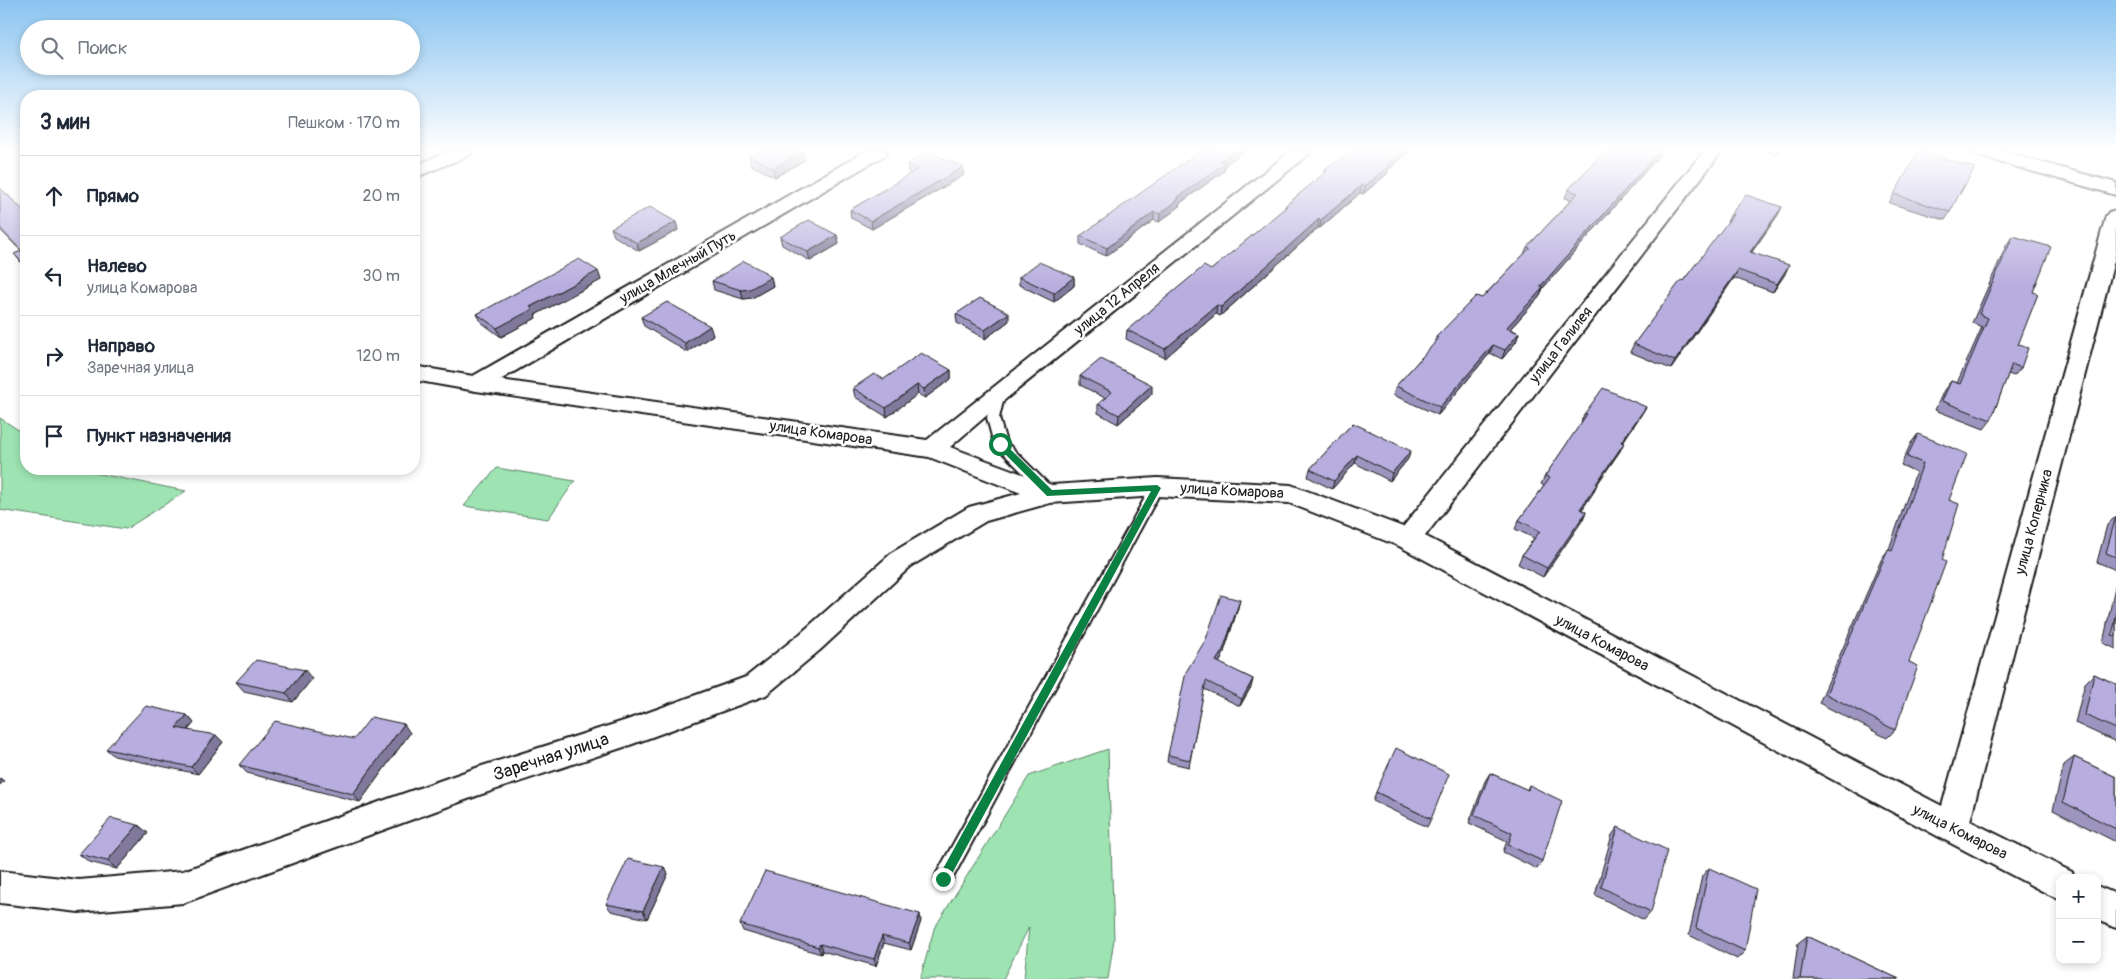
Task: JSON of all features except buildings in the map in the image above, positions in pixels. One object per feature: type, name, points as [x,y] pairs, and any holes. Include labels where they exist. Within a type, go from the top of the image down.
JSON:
[{"type":"street","name":"улица Млечный Путь","points":[[476,384],[800,197]]},
{"type":"street","name":"улица 12 Апреля","points":[[932,449],[1245,197]]},
{"type":"street","name":"улица Галилея","points":[[1408,540],[1677,197]]},
{"type":"street","name":"улица Коперника","points":[[1952,828],[2116,216]]},
{"type":"street","name":"улица Комарова","points":[[420,374],[476,384],[932,449],[1050,494],[1157,488],[1291,494],[1408,540],[1952,828],[2056,881]]},
{"type":"street","name":"Заречная улица","points":[[0,888],[79,896],[183,887],[479,781],[627,733],[756,686],[810,642],[902,559],[978,514],[1050,494]]},
{"type":"street","points":[[2101,904],[2116,912]]},
{"type":"lane","points":[[999,394],[993,418],[1000,444],[1050,494]]},
{"type":"lane","points":[[943,879],[1157,488]]},
{"type":"green space","points":[[0,418],[20,431],[20,475],[105,475],[186,491],[126,529],[0,510]]},
{"type":"green space","points":[[497,468],[575,481],[548,519],[464,506]]},
{"type":"green space","points":[[1108,749],[1114,939],[1108,979],[1024,979],[1029,927],[1003,979],[920,979],[934,929],[1029,776]]},
{"type":"route","points":[[943,879],[1157,488],[1050,494],[1000,444]]}]
